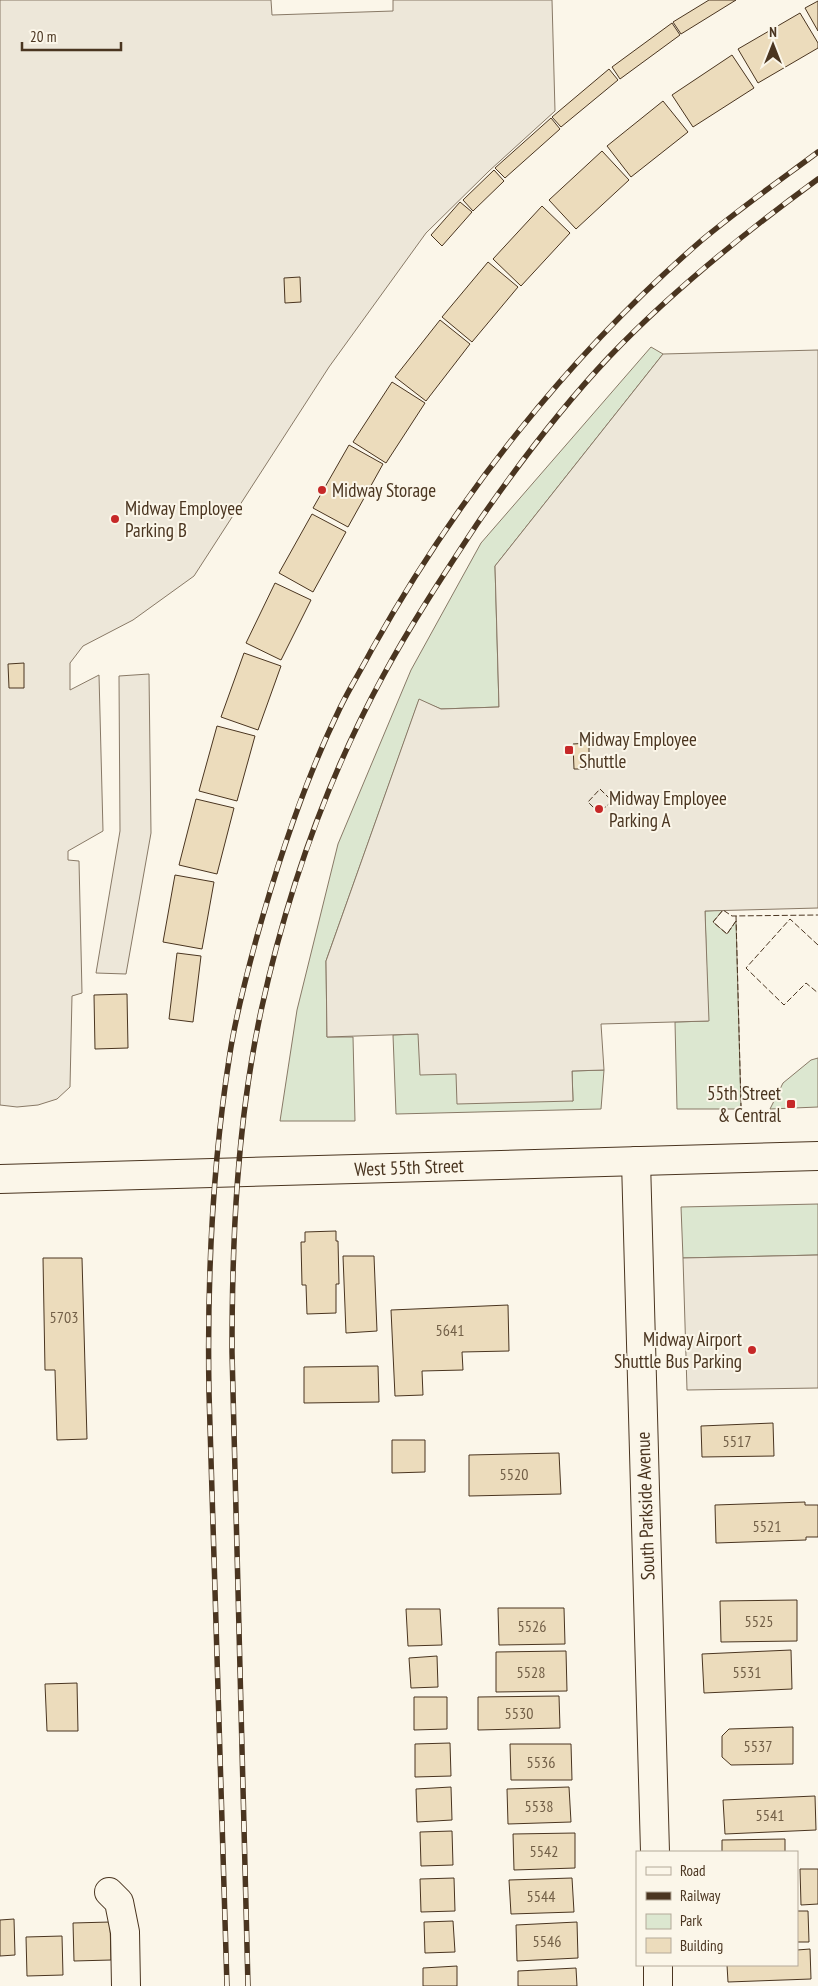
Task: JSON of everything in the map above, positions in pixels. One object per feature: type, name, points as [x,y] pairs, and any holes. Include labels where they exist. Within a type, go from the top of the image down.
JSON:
[{"type":"main road","name":"West 55th Street","points":[[0,1179],[818,1156]]},
{"type":"main road","name":"South Parkside Avenue","points":[[636,1160],[655,1851]]},
{"type":"main road","points":[[109,1892],[119,1902],[125,1932],[126,1986]]},
{"type":"main road","points":[[658,1966],[658,1986]]},
{"type":"green space","points":[[651,347],[663,354],[495,566],[499,707],[441,709],[419,700],[326,961],[327,1037],[353,1037],[355,1121],[280,1121],[297,1010],[338,844],[411,670],[481,543]]},
{"type":"green space","points":[[723,910],[713,922],[727,934],[736,921],[741,1109],[677,1109],[675,1022],[708,1021],[705,911]]},
{"type":"green space","points":[[418,1034],[456,1074],[573,1101],[572,1071],[604,1070],[601,1109],[396,1114],[393,1035]]},
{"type":"green space","points":[[818,1058],[818,1107],[770,1109],[783,1083],[811,1060]]},
{"type":"green space","points":[[818,1204],[818,1255],[683,1258],[681,1207]]},
{"type":"shaded area","name":"Midway Employee Parking B","points":[[0,0],[271,0],[272,15],[393,11],[393,0],[552,0],[555,111],[489,171],[426,233],[329,367],[194,576],[133,620],[83,646],[70,663],[70,690],[99,675],[103,831],[68,851],[68,860],[79,861],[82,993],[72,996],[70,1087],[57,1099],[38,1105],[17,1107],[0,1105]]},
{"type":"shaded area","name":"Midway Employee Parking A","points":[[818,350],[818,908],[705,911],[709,1021],[601,1024],[604,1070],[572,1071],[573,1101],[457,1104],[456,1074],[420,1075],[418,1034],[327,1037],[326,961],[419,699],[441,709],[499,707],[495,566],[663,354]]},
{"type":"shaded area","points":[[149,674],[151,833],[126,974],[96,973],[120,831],[119,676]]},
{"type":"shaded area","name":"Midway Airport Shuttle Bus Parking","points":[[818,1255],[818,1388],[687,1390],[683,1258]]},
{"type":"building","points":[[709,0],[736,0],[681,34],[673,22]]},
{"type":"building","points":[[818,1],[818,31],[805,8]]},
{"type":"building","points":[[800,13],[818,43],[818,48],[758,83],[738,49]]},
{"type":"building","points":[[672,23],[680,35],[620,79],[612,67]]},
{"type":"building","points":[[732,55],[754,88],[693,127],[672,95]]},
{"type":"building","points":[[609,69],[618,80],[561,127],[552,117]]},
{"type":"building","points":[[663,101],[688,132],[631,177],[607,146]]},
{"type":"building","points":[[551,118],[560,129],[505,178],[495,168]]},
{"type":"building","points":[[602,151],[629,180],[576,229],[549,200]]},
{"type":"building","points":[[494,170],[504,181],[473,211],[463,200]]},
{"type":"building","points":[[460,202],[472,212],[442,246],[431,235]]},
{"type":"building","points":[[542,206],[570,233],[521,286],[493,259]]},
{"type":"building","points":[[488,262],[518,287],[472,342],[442,317]]},
{"type":"building","points":[[300,277],[301,302],[285,303],[284,278]]},
{"type":"building","points":[[440,320],[470,344],[426,401],[395,377]]},
{"type":"building","points":[[392,382],[425,403],[386,463],[353,442]]},
{"type":"building","points":[[349,445],[383,464],[348,527],[313,508]]},
{"type":"building","points":[[312,514],[346,532],[313,592],[279,573]]},
{"type":"building","points":[[275,583],[311,600],[281,660],[246,643]]},
{"type":"building","points":[[244,653],[281,666],[258,730],[221,717]]},
{"type":"building","points":[[24,663],[24,688],[9,688],[8,664]]},
{"type":"building","points":[[217,726],[255,736],[237,801],[199,791]]},
{"type":"building","points":[[589,743],[589,769],[574,769],[573,744]]},
{"type":"building","points":[[196,799],[234,808],[217,874],[179,865]]},
{"type":"building","points":[[175,875],[214,882],[202,949],[163,942]]},
{"type":"building","points":[[177,953],[201,956],[193,1022],[169,1019]]},
{"type":"building","points":[[127,994],[128,1048],[95,1049],[94,995]]},
{"type":"building","points":[[336,1231],[339,1284],[336,1284],[336,1313],[307,1314],[306,1285],[302,1285],[301,1242],[305,1242],[305,1232]]},
{"type":"building","points":[[343,1256],[374,1256],[377,1331],[346,1333]]},
{"type":"building","points":[[43,1258],[82,1258],[87,1439],[57,1440],[55,1370],[45,1370]]},
{"type":"building","points":[[508,1305],[509,1351],[462,1352],[463,1370],[422,1371],[423,1395],[395,1396],[391,1310]]},
{"type":"building","points":[[378,1366],[379,1402],[304,1403],[304,1367]]},
{"type":"building","points":[[773,1423],[774,1456],[702,1457],[701,1426]]},
{"type":"building","points":[[392,1440],[425,1440],[425,1472],[392,1473]]},
{"type":"building","points":[[559,1453],[561,1494],[469,1496],[469,1455]]},
{"type":"building","points":[[805,1502],[805,1505],[818,1505],[818,1537],[806,1537],[806,1540],[716,1543],[715,1505]]},
{"type":"building","points":[[797,1600],[797,1641],[721,1642],[720,1601]]},
{"type":"building","points":[[498,1608],[564,1608],[565,1644],[499,1645]]},
{"type":"building","points":[[406,1609],[440,1609],[442,1645],[408,1646]]},
{"type":"building","points":[[791,1650],[792,1689],[704,1693],[702,1654]]},
{"type":"building","points":[[566,1651],[567,1691],[496,1692],[496,1652]]},
{"type":"building","points":[[437,1656],[438,1687],[411,1688],[409,1658]]},
{"type":"building","points":[[77,1683],[78,1731],[47,1731],[45,1684]]},
{"type":"building","points":[[559,1696],[560,1728],[478,1730],[478,1697]]},
{"type":"building","points":[[414,1697],[447,1697],[447,1729],[414,1730]]},
{"type":"building","points":[[793,1727],[793,1764],[731,1765],[722,1757],[722,1736],[729,1729]]},
{"type":"building","points":[[450,1743],[451,1776],[415,1777],[415,1744]]},
{"type":"building","points":[[510,1744],[571,1744],[572,1780],[511,1780]]},
{"type":"building","points":[[451,1787],[452,1820],[417,1822],[416,1789]]},
{"type":"building","points":[[569,1787],[571,1822],[508,1824],[507,1789]]},
{"type":"building","points":[[815,1796],[816,1830],[725,1834],[723,1800]]},
{"type":"building","points":[[452,1831],[453,1865],[421,1866],[420,1832]]},
{"type":"building","points":[[575,1833],[575,1868],[514,1870],[513,1834]]},
{"type":"building","points":[[785,1839],[785,1851],[722,1851],[722,1840]]},
{"type":"building","points":[[800,1869],[818,1869],[818,1904],[801,1905]]},
{"type":"building","points":[[454,1878],[455,1911],[421,1912],[420,1879]]},
{"type":"building","points":[[572,1878],[574,1912],[511,1914],[509,1880]]},
{"type":"building","points":[[798,1911],[808,1911],[809,1942],[798,1942]]},
{"type":"building","points":[[14,1919],[15,1955],[0,1956],[0,1920]]},
{"type":"building","points":[[453,1921],[455,1952],[425,1953],[424,1922]]},
{"type":"building","points":[[110,1922],[111,1960],[74,1961],[73,1923]]},
{"type":"building","points":[[577,1922],[578,1958],[517,1961],[516,1925]]},
{"type":"building","points":[[62,1936],[63,1975],[27,1976],[26,1937]]},
{"type":"building","points":[[810,1949],[811,1979],[728,1982],[727,1966],[798,1966],[798,1950]]},
{"type":"building","points":[[457,1966],[457,1986],[423,1986],[423,1968]]},
{"type":"building","points":[[576,1968],[577,1986],[518,1986],[518,1971]]},
{"type":"railway","points":[[227,1986],[209,1393],[212,1223],[219,1138],[232,1039],[252,954],[283,851],[303,793],[347,694],[404,594],[478,484],[561,380],[653,284],[702,240],[818,152]]},
{"type":"railway","points":[[248,1986],[232,1352],[233,1266],[241,1138],[253,1053],[271,968],[296,882],[326,797],[383,676],[416,618],[452,562],[523,459],[591,377],[658,309],[763,220],[818,179]]},
{"type":"fence","points":[[600,789],[612,801],[599,813],[588,802],[600,789]]},
{"type":"fence","points":[[736,921],[727,934],[713,922],[723,910],[732,916],[818,915]]},
{"type":"fence","points":[[736,916],[741,1106]]},
{"type":"fence","points":[[818,945],[790,919],[746,968],[784,1005],[806,983],[818,993]]},
{"type":"place","name":"Midway Storage","points":[[322,490]]},
{"type":"place","name":"Midway Employee Parking B","points":[[115,519]]},
{"type":"place","name":"Midway Employee Shuttle","points":[[569,750]]},
{"type":"place","name":"Midway Employee Parking A","points":[[599,809]]},
{"type":"place","name":"55th Street & Central","points":[[791,1104]]},
{"type":"place","name":"Midway Airport Shuttle Bus Parking","points":[[752,1350]]}]
